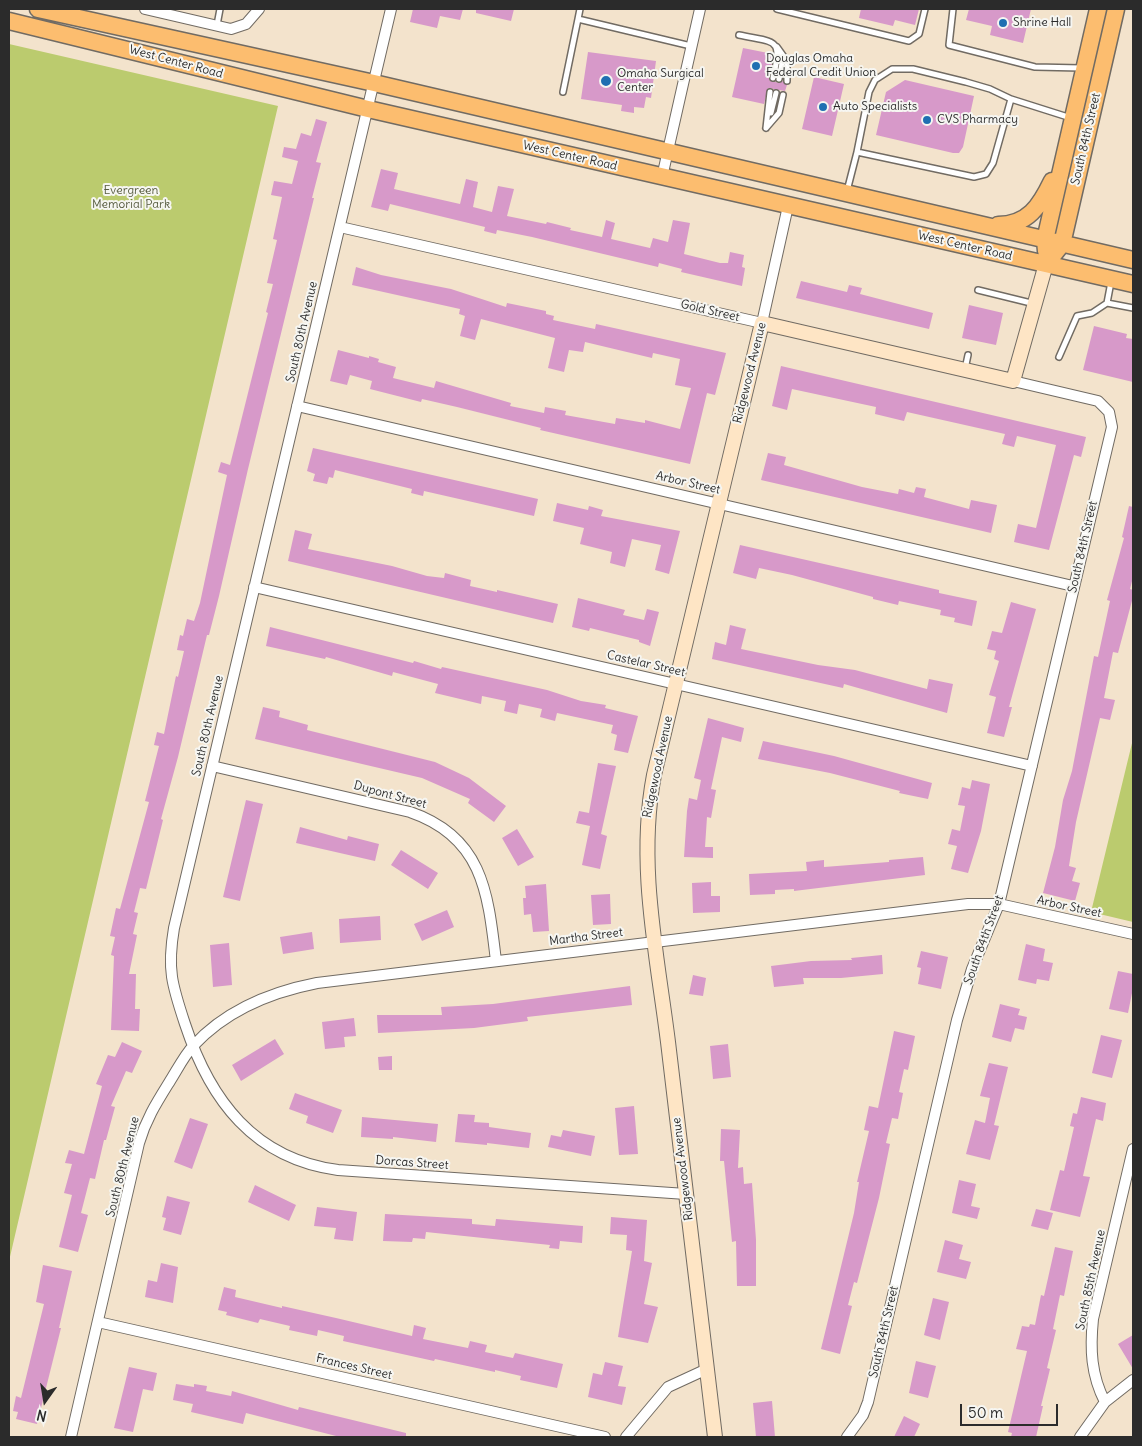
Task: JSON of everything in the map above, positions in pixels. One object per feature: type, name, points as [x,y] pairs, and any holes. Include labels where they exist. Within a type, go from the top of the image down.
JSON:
[{"type":"main road","name":"West Center Road","points":[[38,9],[374,83],[1133,260]]},
{"type":"main road","name":"South 84th Street","points":[[1013,381],[1046,264],[1045,240],[1098,9]]},
{"type":"main road","name":"South 84th Street","points":[[1046,264],[1062,244],[1116,9]]},
{"type":"main road","name":"West Center Road","points":[[9,21],[368,109],[1133,284]]},
{"type":"main road","points":[[981,225],[1012,225],[1020,223],[1032,213],[1044,199],[1065,152]]},
{"type":"main road","name":"Gold Street","points":[[762,323],[1013,381]]},
{"type":"main road","name":"Ridgewood Avenue","points":[[715,1437],[654,942],[646,848],[646,826],[654,775],[762,323]]},
{"type":"street","points":[[145,9],[231,29],[246,24],[259,9]]},
{"type":"street","name":"South 80th Avenue","points":[[71,1437],[144,1126],[150,1111],[192,1047],[172,986],[170,953],[212,766],[391,9]]},
{"type":"street","points":[[662,177],[700,9]]},
{"type":"street","name":"Ridgewood Avenue","points":[[762,323],[788,206]]},
{"type":"street","name":"Gold Street","points":[[340,227],[762,323]]},
{"type":"street","name":"Gold Street","points":[[1013,381],[1098,401],[1107,408]]},
{"type":"street","name":"Arbor Street","points":[[297,406],[1073,586]]},
{"type":"street","name":"South 84th Street","points":[[847,1437],[863,1415],[868,1402],[957,1020],[972,969],[999,904],[1112,427],[1112,418],[1107,408]]},
{"type":"street","name":"Castelar Street","points":[[254,587],[1032,766]]},
{"type":"street","name":"Dupont Street","points":[[212,766],[410,812],[446,829],[462,845],[479,872],[490,904],[496,961]]},
{"type":"street","name":"Martha Street","points":[[192,1047],[222,1021],[262,998],[289,988],[317,983],[968,904],[999,904]]},
{"type":"street","name":"Arbor Street","points":[[999,904],[1133,934]]},
{"type":"street","name":"Dorcas Street","points":[[192,1047],[213,1090],[239,1122],[271,1147],[310,1165],[338,1170],[686,1194]]},
{"type":"street","name":"South 85th Avenue","points":[[1105,1402],[1092,1370],[1093,1319],[1133,1149]]},
{"type":"street","name":"Frances Street","points":[[98,1322],[605,1437]]},
{"type":"street","points":[[626,1437],[668,1387],[707,1369]]},
{"type":"street","points":[[1080,1437],[1105,1402],[1133,1380]]},
{"type":"lane","points":[[217,25],[220,9]]},
{"type":"lane","points":[[563,92],[580,9]]},
{"type":"lane","points":[[777,9],[909,41],[919,34],[925,9]]},
{"type":"lane","points":[[953,9],[949,45],[1035,67],[1084,68]]},
{"type":"lane","points":[[578,19],[692,46]]},
{"type":"lane","points":[[739,34],[774,44],[778,49],[776,79]]},
{"type":"lane","points":[[774,44],[787,61],[787,81]]},
{"type":"lane","points":[[846,194],[869,92],[875,80],[892,69],[913,69],[957,80],[990,89],[1072,118]]},
{"type":"lane","points":[[766,128],[770,92]]},
{"type":"lane","points":[[766,128],[776,93]]},
{"type":"lane","points":[[766,128],[779,114],[783,95]]},
{"type":"lane","points":[[857,152],[981,177],[986,174],[993,163],[1011,98]]},
{"type":"lane","points":[[1059,357],[1077,316],[1092,313],[1107,303],[1112,279]]},
{"type":"lane","points":[[978,290],[1035,304]]},
{"type":"lane","points":[[1107,303],[1133,308]]},
{"type":"lane","points":[[965,370],[968,355]]},
{"type":"green space","name":"Evergreen Memorial Park","points":[[9,44],[278,106],[9,1261]]},
{"type":"green space","points":[[1133,739],[1133,922],[1091,912]]},
{"type":"building","points":[[413,9],[463,9],[460,20],[440,16],[437,28],[410,22]]},
{"type":"building","points":[[476,9],[514,9],[511,21],[476,13]]},
{"type":"building","points":[[861,9],[919,9],[915,25],[895,20],[893,26],[859,18]]},
{"type":"building","name":"Shrine Hall","points":[[969,9],[1031,9],[1023,43],[990,35],[992,26],[966,20]]},
{"type":"building","name":"Douglas Omaha Federal Credit Union","points":[[743,48],[773,54],[769,80],[779,83],[783,81],[787,85],[785,91],[768,88],[764,104],[732,97]]},
{"type":"building","points":[[588,52],[656,61],[651,98],[646,97],[644,108],[634,107],[634,113],[621,111],[622,105],[581,99]]},
{"type":"building","name":"Auto Specialists","points":[[814,77],[844,84],[832,136],[802,129]]},
{"type":"building","points":[[905,80],[974,96],[963,147],[959,153],[876,135],[886,92]]},
{"type":"building","points":[[316,119],[327,122],[316,162],[321,163],[312,198],[314,198],[219,596],[209,635],[207,635],[161,819],[163,820],[146,889],[140,888],[134,912],[138,913],[133,934],[137,935],[129,974],[136,974],[135,1009],[140,1009],[139,1031],[111,1030],[114,956],[111,955],[115,937],[110,936],[116,908],[120,909],[149,802],[145,801],[159,746],[154,745],[157,732],[164,734],[176,676],[178,677],[184,651],[177,650],[180,635],[183,636],[187,619],[194,621],[200,603],[227,475],[218,472],[221,462],[230,465],[268,313],[266,312],[273,284],[267,283],[277,240],[273,239],[282,197],[271,195],[274,181],[292,184],[298,161],[282,157],[284,147],[296,149],[301,133],[311,136]]},
{"type":"building","points":[[381,169],[398,173],[394,189],[460,204],[466,179],[478,182],[473,207],[492,212],[498,186],[514,189],[507,216],[546,224],[547,222],[571,228],[570,230],[602,237],[606,220],[615,223],[611,239],[650,248],[653,238],[668,242],[673,220],[690,223],[684,254],[720,263],[728,263],[730,252],[744,255],[742,267],[745,268],[742,286],[681,272],[682,269],[659,263],[658,267],[497,230],[496,234],[484,231],[485,227],[390,204],[388,211],[371,207]]},
{"type":"building","points":[[356,267],[381,275],[451,289],[506,307],[507,303],[546,311],[546,314],[554,316],[553,320],[595,329],[596,324],[726,353],[715,395],[707,393],[690,464],[540,430],[541,428],[457,407],[422,399],[421,402],[370,389],[372,381],[350,375],[347,385],[330,381],[338,350],[369,358],[369,356],[379,359],[378,362],[396,367],[393,378],[434,388],[436,381],[511,403],[510,406],[544,413],[545,407],[566,411],[565,415],[615,424],[616,418],[645,423],[645,420],[680,429],[691,388],[675,385],[680,359],[653,353],[652,358],[585,342],[583,352],[569,350],[564,372],[548,368],[555,338],[481,319],[475,340],[460,336],[465,316],[459,314],[460,309],[352,285]]},
{"type":"building","points":[[801,281],[847,292],[849,285],[862,288],[860,294],[933,313],[929,329],[796,298]]},
{"type":"building","points":[[969,305],[1003,313],[996,345],[962,338]]},
{"type":"building","points":[[1094,326],[1127,334],[1126,338],[1133,339],[1133,382],[1083,370]]},
{"type":"building","points":[[781,366],[1086,437],[1081,457],[1074,455],[1049,550],[1014,542],[1018,524],[1036,528],[1056,445],[1017,436],[1014,447],[1002,444],[1005,434],[907,412],[904,421],[875,414],[876,407],[792,389],[787,410],[772,406]]},
{"type":"building","points":[[313,448],[538,499],[534,516],[424,491],[423,496],[411,493],[412,489],[335,470],[333,478],[329,477],[327,484],[313,481],[315,474],[307,471]]},
{"type":"building","points":[[768,453],[786,457],[784,465],[862,487],[898,494],[899,489],[914,493],[916,487],[926,489],[924,497],[969,509],[971,500],[997,505],[991,533],[761,480]]},
{"type":"building","points":[[557,503],[588,510],[589,506],[603,510],[601,516],[680,531],[669,574],[655,570],[661,545],[632,539],[625,567],[610,563],[612,552],[580,544],[584,528],[553,521]]},
{"type":"building","points":[[1129,506],[1133,507],[1133,577],[1130,589],[1133,590],[1133,597],[1118,653],[1113,652],[1104,698],[1115,700],[1110,720],[1100,718],[1076,822],[1069,866],[1076,868],[1072,881],[1080,883],[1075,901],[1043,893],[1055,847],[1063,800],[1072,771],[1094,656],[1098,657],[1110,601],[1107,600],[1124,538],[1122,537]]},
{"type":"building","points":[[295,530],[312,534],[308,549],[392,566],[427,576],[444,578],[445,573],[471,580],[470,586],[558,604],[553,623],[288,561]]},
{"type":"building","points":[[740,545],[939,590],[939,593],[977,601],[972,626],[954,622],[955,618],[940,615],[941,610],[899,601],[898,605],[792,575],[759,568],[756,579],[733,573]]},
{"type":"building","points":[[578,598],[625,610],[623,615],[644,620],[647,609],[659,612],[650,646],[639,642],[639,640],[590,628],[589,631],[572,627]]},
{"type":"building","points":[[1011,602],[1036,609],[1009,707],[1012,707],[1004,737],[987,733],[996,697],[989,695],[999,661],[994,659],[996,651],[987,649],[992,631],[1002,633]]},
{"type":"building","points":[[730,625],[746,629],[741,649],[818,665],[855,670],[927,689],[929,679],[953,684],[947,713],[844,684],[843,688],[712,659],[715,642],[726,645]]},
{"type":"building","points":[[270,627],[413,663],[414,661],[441,669],[442,667],[547,690],[581,701],[606,705],[605,708],[638,716],[628,753],[614,750],[617,735],[611,733],[613,725],[557,713],[555,721],[540,717],[542,709],[519,704],[517,714],[504,711],[506,701],[482,696],[481,704],[435,693],[438,684],[393,672],[392,676],[326,657],[325,659],[266,646]]},
{"type":"building","points":[[263,707],[280,711],[279,717],[308,725],[307,730],[435,762],[469,778],[506,806],[494,822],[468,803],[470,799],[422,778],[255,739]]},
{"type":"building","points":[[708,718],[744,728],[741,742],[722,737],[711,789],[716,790],[711,818],[707,817],[705,847],[713,847],[713,858],[684,857],[689,798],[697,800],[701,780],[694,778]]},
{"type":"building","points":[[763,741],[834,756],[932,783],[928,799],[899,793],[900,791],[830,773],[758,759]]},
{"type":"building","points":[[598,763],[616,766],[601,834],[607,836],[600,869],[582,865],[590,826],[576,823],[579,811],[589,813]]},
{"type":"building","points":[[972,780],[990,784],[981,831],[968,873],[951,869],[957,846],[948,844],[952,829],[960,831],[965,806],[958,805],[962,787],[970,789]]},
{"type":"building","points":[[246,800],[263,804],[240,901],[223,897]]},
{"type":"building","points":[[300,827],[347,840],[348,836],[379,844],[375,861],[296,843]]},
{"type":"building","points":[[517,829],[534,857],[518,866],[502,838]]},
{"type":"building","points":[[401,850],[438,873],[428,889],[391,865]]},
{"type":"building","points":[[923,857],[925,875],[794,891],[794,889],[775,890],[775,894],[750,895],[749,874],[807,871],[806,862],[824,860],[824,867],[889,862],[889,860]]},
{"type":"building","points":[[711,882],[711,896],[720,896],[720,912],[693,913],[692,883]]},
{"type":"building","points":[[546,884],[549,931],[533,932],[531,914],[524,915],[523,898],[526,898],[525,886]]},
{"type":"building","points":[[610,894],[611,924],[593,925],[591,895]]},
{"type":"building","points":[[447,910],[454,927],[422,941],[414,924]]},
{"type":"building","points":[[380,916],[381,940],[340,943],[339,919]]},
{"type":"building","points":[[312,932],[314,949],[283,954],[280,937]]},
{"type":"building","points":[[229,943],[232,985],[213,987],[210,945]]},
{"type":"building","points":[[1026,944],[1045,949],[1043,961],[1053,963],[1049,981],[1037,979],[1036,984],[1018,980]]},
{"type":"building","points":[[921,951],[948,957],[941,989],[918,984],[921,968],[917,967]]},
{"type":"building","points":[[882,955],[883,974],[841,978],[803,978],[804,984],[774,987],[771,966],[811,961],[852,960],[851,958]]},
{"type":"building","points":[[1118,971],[1133,974],[1133,988],[1128,1013],[1109,1009]]},
{"type":"building","points":[[693,975],[706,978],[703,996],[689,994]]},
{"type":"building","points":[[630,986],[632,1005],[527,1017],[528,1021],[474,1028],[378,1033],[377,1015],[442,1015],[441,1007],[493,1004]]},
{"type":"building","points":[[1000,1004],[1020,1009],[1018,1015],[1027,1017],[1024,1030],[1015,1028],[1011,1042],[992,1037]]},
{"type":"building","points":[[354,1018],[356,1036],[344,1037],[345,1047],[325,1049],[322,1022]]},
{"type":"building","points":[[894,1031],[915,1036],[908,1070],[904,1069],[899,1092],[903,1093],[898,1119],[892,1118],[886,1143],[890,1144],[879,1198],[857,1283],[854,1282],[848,1305],[852,1306],[840,1354],[821,1349],[854,1213],[859,1182],[857,1182],[869,1131],[864,1130],[869,1106],[878,1108]]},
{"type":"building","points":[[1101,1035],[1122,1040],[1112,1078],[1092,1073]]},
{"type":"building","points":[[275,1039],[284,1054],[241,1081],[232,1065]]},
{"type":"building","points":[[122,1042],[142,1051],[132,1073],[126,1071],[111,1106],[115,1107],[106,1140],[104,1140],[95,1179],[90,1178],[81,1213],[88,1215],[78,1252],[59,1247],[72,1195],[64,1193],[72,1164],[65,1163],[69,1150],[84,1154],[102,1086],[96,1084],[108,1055],[115,1057]]},
{"type":"building","points":[[728,1044],[731,1077],[713,1079],[710,1046]]},
{"type":"building","points":[[392,1056],[392,1070],[379,1070],[378,1057]]},
{"type":"building","points":[[989,1063],[1008,1067],[994,1125],[999,1126],[990,1160],[966,1154],[975,1120],[985,1123],[990,1098],[980,1096]]},
{"type":"building","points":[[295,1093],[342,1110],[333,1133],[306,1123],[308,1116],[289,1109]]},
{"type":"building","points":[[1081,1097],[1106,1103],[1103,1121],[1096,1119],[1083,1176],[1090,1177],[1080,1217],[1050,1210],[1060,1170],[1064,1171],[1074,1127],[1070,1126],[1073,1113],[1077,1114]]},
{"type":"building","points":[[634,1106],[638,1154],[619,1155],[615,1108]]},
{"type":"building","points":[[458,1114],[475,1115],[474,1122],[489,1123],[489,1127],[531,1133],[529,1148],[487,1143],[487,1145],[455,1142]]},
{"type":"building","points":[[362,1117],[438,1124],[436,1142],[393,1137],[393,1139],[361,1137]]},
{"type":"building","points":[[190,1118],[208,1124],[192,1169],[174,1162]]},
{"type":"building","points":[[721,1129],[740,1130],[738,1168],[743,1167],[744,1184],[752,1183],[756,1240],[756,1286],[737,1286],[736,1241],[732,1242],[724,1161],[720,1161]]},
{"type":"building","points":[[563,1130],[595,1136],[591,1156],[548,1147],[551,1135],[561,1137]]},
{"type":"building","points":[[959,1180],[976,1184],[971,1206],[980,1208],[977,1219],[952,1213]]},
{"type":"building","points":[[255,1185],[296,1205],[289,1221],[248,1202]]},
{"type":"building","points":[[167,1196],[190,1202],[181,1235],[163,1230],[166,1218],[162,1217]]},
{"type":"building","points":[[317,1207],[357,1212],[353,1241],[334,1239],[336,1228],[314,1226]]},
{"type":"building","points":[[1036,1209],[1053,1213],[1048,1230],[1031,1226]]},
{"type":"building","points":[[385,1214],[472,1219],[472,1224],[495,1226],[496,1219],[583,1226],[582,1243],[560,1241],[559,1249],[549,1248],[550,1245],[426,1232],[425,1239],[413,1238],[412,1242],[383,1241]]},
{"type":"building","points":[[611,1217],[647,1220],[644,1261],[652,1263],[644,1304],[658,1307],[648,1343],[618,1337],[632,1251],[626,1250],[627,1235],[610,1234]]},
{"type":"building","points":[[945,1240],[963,1245],[959,1259],[971,1262],[966,1279],[937,1272]]},
{"type":"building","points":[[1055,1247],[1073,1251],[1064,1296],[1060,1295],[1053,1329],[1056,1330],[1047,1368],[1050,1369],[1036,1437],[1011,1437],[1012,1433],[1008,1432],[1027,1351],[1016,1349],[1022,1326],[1029,1327],[1030,1324],[1035,1325],[1041,1295],[1044,1296]]},
{"type":"building","points":[[161,1263],[178,1267],[173,1303],[145,1297],[148,1280],[157,1282]]},
{"type":"building","points":[[43,1265],[72,1271],[59,1328],[61,1328],[37,1424],[16,1419],[18,1412],[13,1411],[16,1396],[21,1398],[44,1304],[36,1302]]},
{"type":"building","points":[[224,1287],[236,1290],[235,1297],[282,1308],[282,1306],[412,1336],[414,1325],[426,1328],[423,1339],[468,1348],[470,1341],[487,1345],[485,1352],[513,1358],[515,1353],[563,1364],[557,1388],[520,1380],[521,1376],[495,1370],[495,1372],[435,1359],[434,1361],[343,1341],[344,1336],[318,1330],[317,1336],[289,1330],[290,1326],[260,1319],[258,1323],[226,1315],[227,1312],[218,1310]]},
{"type":"building","points":[[933,1298],[949,1302],[940,1340],[924,1335]]},
{"type":"building","points":[[1133,1335],[1133,1369],[1118,1344]]},
{"type":"building","points":[[916,1361],[936,1366],[928,1398],[909,1393]]},
{"type":"building","points":[[605,1362],[623,1366],[618,1386],[626,1387],[622,1405],[588,1397],[593,1373],[602,1375]]},
{"type":"building","points":[[129,1367],[157,1373],[153,1391],[143,1389],[133,1432],[114,1428]]},
{"type":"building","points":[[176,1384],[194,1387],[194,1384],[207,1386],[206,1391],[231,1396],[232,1391],[298,1410],[299,1407],[406,1433],[406,1437],[340,1437],[246,1413],[243,1424],[191,1412],[193,1404],[173,1400]]},
{"type":"building","points":[[772,1401],[775,1437],[756,1437],[753,1403]]},
{"type":"building","points":[[904,1416],[920,1424],[914,1437],[894,1437]]},
{"type":"place","name":"Shrine Hall","points":[[1003,23]]},
{"type":"place","name":"Douglas Omaha Federal Credit Union","points":[[756,66]]},
{"type":"place","name":"Omaha Surgical Center","points":[[606,81]]},
{"type":"place","name":"Auto Specialists","points":[[823,107]]},
{"type":"place","name":"CVS Pharmacy","points":[[927,120]]}]
